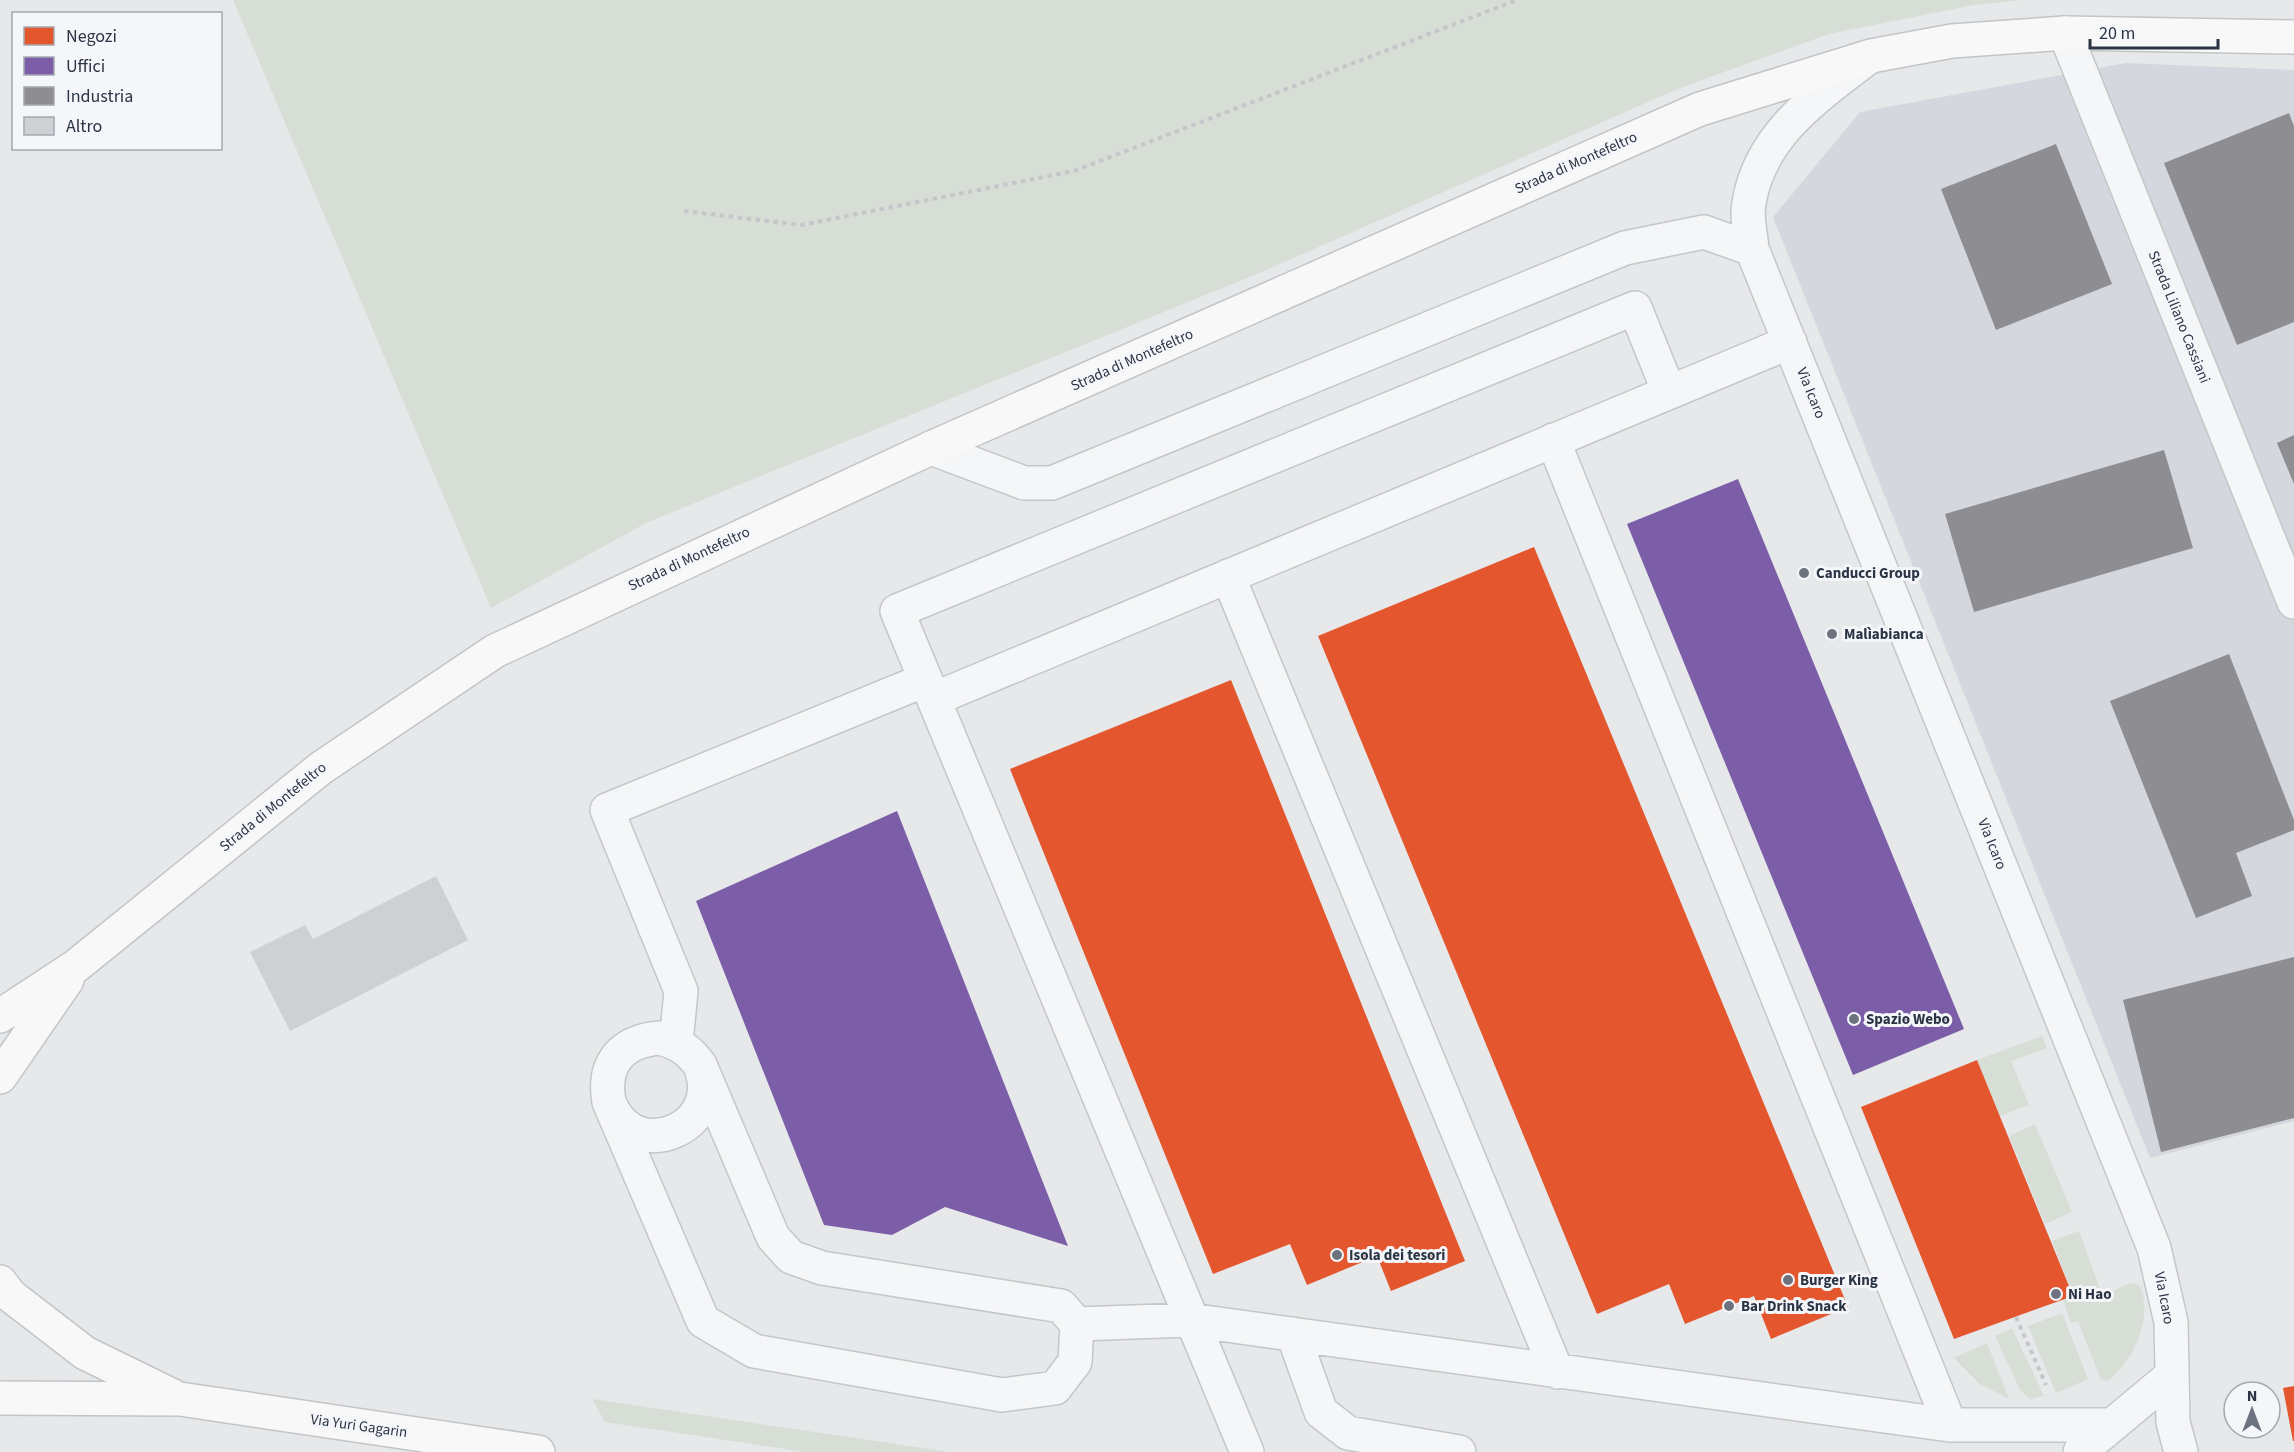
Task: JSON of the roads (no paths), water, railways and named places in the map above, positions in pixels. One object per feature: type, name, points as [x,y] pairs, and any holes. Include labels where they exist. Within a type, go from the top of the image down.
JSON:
[{"type":"main road","name":"Strada di Montefeltro","points":[[0,1016],[76,966],[321,768],[495,651],[931,448],[1700,109],[1870,56],[1952,41],[2065,33],[2294,36]]},
{"type":"main road","name":"Strada di Montefeltro","points":[[0,1077],[76,966]]},
{"type":"main road","name":"Via Yuri Gagarin","points":[[0,1282],[10,1296],[85,1353],[180,1399]]},
{"type":"main road","name":"Via Yuri Gagarin","points":[[0,1398],[180,1399],[538,1452]]},
{"type":"street","name":"Strada Liliano Cassiani","points":[[2065,33],[2294,602]]},
{"type":"street","name":"Via Icaro","points":[[1870,56],[1800,110],[1762,161],[1748,204],[1752,249],[2154,1248],[2171,1322],[2173,1422],[2181,1452]]},
{"type":"street","points":[[931,448],[1024,483],[1052,483],[1625,248],[1704,232],[1752,249]]},
{"type":"street","points":[[1247,1452],[1190,1320],[897,611],[1635,308],[1669,392]]},
{"type":"street","points":[[676,1043],[681,991],[607,810],[1228,576],[1790,342]]},
{"type":"street","points":[[1553,440],[1950,1425]]},
{"type":"street","points":[[1228,576],[1557,1372]]},
{"type":"street","points":[[660,1038],[676,1043],[690,1051],[700,1065],[773,1237],[791,1257],[822,1268],[1061,1306],[1077,1324],[1075,1362],[1055,1388],[1002,1395],[754,1351],[703,1321],[609,1102],[607,1089],[609,1072],[617,1057],[630,1045],[642,1040],[660,1038]]},
{"type":"street","points":[[609,1102],[617,1118],[630,1129],[647,1136],[665,1136],[681,1130],[699,1112],[705,1096],[705,1081],[700,1065]]},
{"type":"street","points":[[1077,1324],[1190,1320],[1950,1425],[2113,1443]]},
{"type":"street","points":[[1293,1334],[1321,1412],[1348,1433],[1459,1452]]},
{"type":"street","points":[[2080,1452],[2113,1443],[2171,1376]]},
{"type":"place","name":"Canducci Group","points":[[1804,573]]},
{"type":"place","name":"Malìabianca","points":[[1832,634]]},
{"type":"place","name":"Spazio Webo","points":[[1854,1019]]},
{"type":"place","name":"Isola dei tesori","points":[[1337,1255]]},
{"type":"place","name":"Burger King","points":[[1788,1280]]},
{"type":"place","name":"Ni Hao","points":[[2056,1294]]},
{"type":"place","name":"Bar Drink Snack","points":[[1729,1306]]}]
